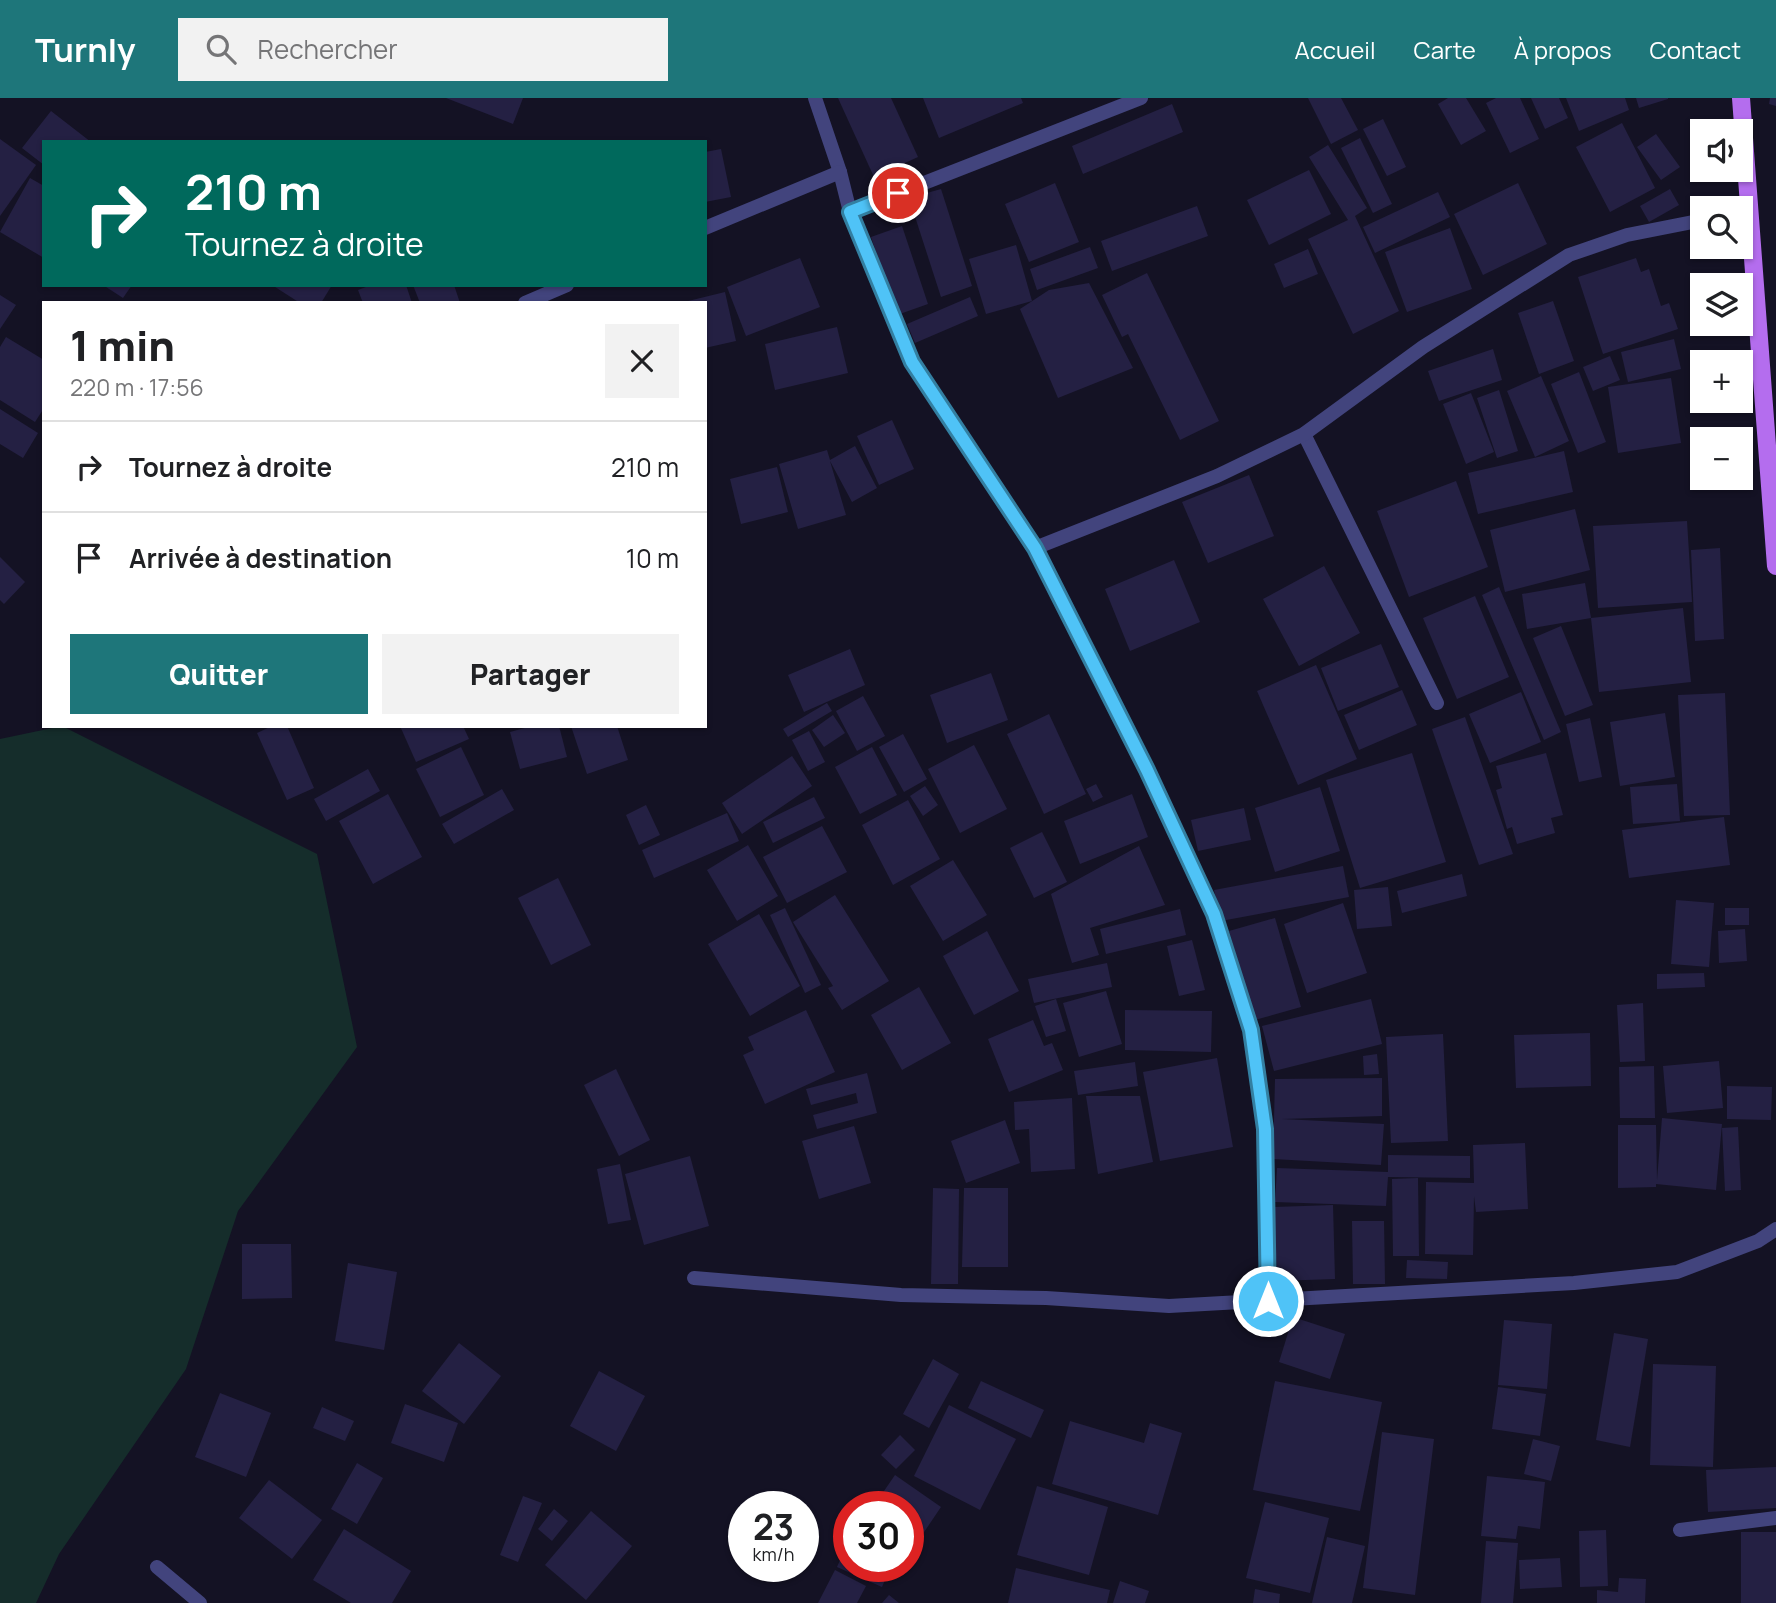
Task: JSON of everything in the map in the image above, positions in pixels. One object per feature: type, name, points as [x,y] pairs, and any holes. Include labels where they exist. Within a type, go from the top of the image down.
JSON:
[{"type":"main road","points":[[1741,98],[1744,196]]},
{"type":"main road","points":[[1749,259],[1776,566]]},
{"type":"street","points":[[815,98],[841,172],[850,212],[912,362],[1035,548],[1147,770],[1214,914],[1251,1030],[1265,1129],[1268,1301]]},
{"type":"street","points":[[850,212],[1141,98]]},
{"type":"street","points":[[707,227],[841,172]]},
{"type":"street","points":[[1035,548],[1216,476],[1304,434],[1423,347],[1569,255],[1627,235],[1690,223]]},
{"type":"street","points":[[530,301],[563,287]]},
{"type":"street","points":[[1304,434],[1437,703]]},
{"type":"street","points":[[694,1278],[901,1295],[1046,1298],[1169,1306],[1574,1283],[1677,1272],[1758,1241],[1776,1229]]},
{"type":"street","points":[[1679,1530],[1776,1518]]},
{"type":"street","points":[[157,1567],[200,1603]]},
{"type":"green space","points":[[52,728],[66,728],[317,854],[357,1047],[238,1211],[186,1369],[59,1554],[36,1603],[0,1603],[0,739]]},
{"type":"building","points":[[446,98],[523,98],[513,124]]},
{"type":"building","points":[[838,98],[891,98],[918,157],[874,177]]},
{"type":"building","points":[[923,98],[1021,98],[1023,103],[939,138]]},
{"type":"building","points":[[1308,98],[1341,98],[1358,130],[1331,144]]},
{"type":"building","points":[[1448,98],[1466,98],[1486,131],[1461,145],[1438,104]]},
{"type":"building","points":[[1496,98],[1520,98],[1539,139],[1510,153],[1486,103]]},
{"type":"building","points":[[1531,98],[1559,98],[1568,118],[1545,129]]},
{"type":"building","points":[[1566,98],[1625,98],[1629,110],[1579,131]]},
{"type":"building","points":[[1636,98],[1668,98],[1668,99],[1639,108]]},
{"type":"building","points":[[1770,98],[1776,98],[1776,106],[1769,104]]},
{"type":"building","points":[[1172,104],[1183,132],[1083,174],[1072,146]]},
{"type":"building","points":[[51,111],[88,140],[42,140],[42,163],[22,148]]},
{"type":"building","points":[[1383,119],[1406,167],[1387,176],[1363,129]]},
{"type":"building","points":[[1622,123],[1655,188],[1610,212],[1576,147]]},
{"type":"building","points":[[1656,134],[1680,167],[1661,180],[1637,147]]},
{"type":"building","points":[[1360,138],[1392,204],[1373,213],[1341,148]]},
{"type":"building","points":[[0,139],[36,165],[0,216]]},
{"type":"building","points":[[1328,145],[1367,208],[1355,216],[1399,311],[1353,334],[1308,239],[1348,220],[1309,157]]},
{"type":"building","points":[[721,149],[731,197],[707,202],[707,152]]},
{"type":"building","points":[[1309,170],[1331,214],[1269,245],[1247,200]]},
{"type":"building","points":[[30,178],[42,185],[42,257],[0,232]]},
{"type":"building","points":[[1055,183],[1079,242],[1029,262],[1005,204]]},
{"type":"building","points":[[1518,183],[1547,244],[1483,275],[1454,214]]},
{"type":"building","points":[[941,189],[972,286],[941,297],[909,198]]},
{"type":"building","points":[[1670,189],[1679,205],[1649,222],[1640,206]]},
{"type":"building","points":[[1438,192],[1450,217],[1375,253],[1363,227]]},
{"type":"building","points":[[1197,206],[1208,236],[1112,271],[1101,241]]},
{"type":"building","points":[[902,226],[928,304],[897,315],[871,237]]},
{"type":"building","points":[[1450,228],[1472,289],[1407,312],[1385,252]]},
{"type":"building","points":[[1016,245],[1032,301],[986,314],[969,259]]},
{"type":"building","points":[[1090,247],[1098,268],[1037,290],[1030,269]]},
{"type":"building","points":[[1308,249],[1318,274],[1284,288],[1274,264]]},
{"type":"building","points":[[800,258],[820,307],[746,336],[727,287]]},
{"type":"building","points":[[1636,258],[1641,272],[1649,269],[1661,306],[1669,303],[1678,329],[1603,354],[1578,277]]},
{"type":"building","points":[[1147,273],[1219,421],[1180,440],[1128,334],[1122,337],[1102,295]]},
{"type":"building","points":[[1089,283],[1133,368],[1058,398],[1020,309],[1049,290]]},
{"type":"building","points":[[106,287],[131,287],[123,298]]},
{"type":"building","points":[[275,287],[331,287],[322,301],[297,301]]},
{"type":"building","points":[[366,287],[407,287],[411,301],[362,301],[358,290]]},
{"type":"building","points":[[414,287],[455,287],[459,301],[419,301]]},
{"type":"building","points":[[725,292],[736,341],[707,348],[707,301],[688,301]]},
{"type":"building","points":[[0,295],[16,305],[0,329]]},
{"type":"building","points":[[970,297],[978,316],[915,343],[907,324]]},
{"type":"building","points":[[1553,301],[1574,361],[1539,374],[1518,313]]},
{"type":"building","points":[[837,327],[848,373],[775,390],[765,344]]},
{"type":"building","points":[[6,337],[42,359],[42,411],[35,422],[0,400],[0,347]]},
{"type":"building","points":[[1674,339],[1681,369],[1628,382],[1621,352]]},
{"type":"building","points":[[1493,349],[1502,380],[1439,401],[1428,371]]},
{"type":"building","points":[[1610,356],[1620,380],[1593,391],[1583,367]]},
{"type":"building","points":[[1579,372],[1606,442],[1578,453],[1551,384]]},
{"type":"building","points":[[1541,376],[1569,441],[1535,457],[1507,391]]},
{"type":"building","points":[[1671,378],[1681,443],[1618,453],[1608,387]]},
{"type":"building","points":[[1499,390],[1518,451],[1497,458],[1477,398]]},
{"type":"building","points":[[1471,393],[1494,452],[1466,464],[1443,404]]},
{"type":"building","points":[[0,409],[38,433],[23,458],[0,444]]},
{"type":"building","points":[[892,420],[914,469],[879,485],[857,436]]},
{"type":"building","points":[[855,446],[877,488],[852,502],[830,461],[846,515],[798,529],[779,464],[827,450],[830,460]]},
{"type":"building","points":[[1564,451],[1573,492],[1478,514],[1468,473]]},
{"type":"building","points":[[777,467],[788,512],[741,524],[730,479]]},
{"type":"building","points":[[1249,475],[1274,536],[1208,563],[1182,502]]},
{"type":"building","points":[[1456,481],[1488,567],[1409,597],[1377,511]]},
{"type":"building","points":[[1575,509],[1590,570],[1505,592],[1490,530]]},
{"type":"building","points":[[1687,521],[1692,602],[1598,608],[1593,526]]},
{"type":"building","points":[[1720,548],[1724,639],[1695,641],[1691,550]]},
{"type":"building","points":[[0,557],[25,582],[4,604],[0,600]]},
{"type":"building","points":[[1174,560],[1200,622],[1130,651],[1105,589]]},
{"type":"building","points":[[1324,566],[1360,633],[1299,666],[1263,599]]},
{"type":"building","points":[[1585,583],[1591,618],[1527,629],[1522,594]]},
{"type":"building","points":[[1499,587],[1561,732],[1544,740],[1482,595]]},
{"type":"building","points":[[1475,596],[1509,677],[1457,699],[1423,618]]},
{"type":"building","points":[[1683,608],[1691,682],[1599,692],[1591,618]]},
{"type":"building","points":[[1561,626],[1593,705],[1565,716],[1533,638]]},
{"type":"building","points":[[1381,644],[1399,687],[1338,711],[1321,668]]},
{"type":"building","points":[[850,649],[865,685],[804,712],[788,675]]},
{"type":"building","points":[[1316,665],[1357,759],[1298,785],[1257,691]]},
{"type":"building","points":[[991,673],[1008,720],[947,743],[930,695]]},
{"type":"building","points":[[1402,690],[1417,725],[1359,750],[1344,715]]},
{"type":"building","points":[[1521,692],[1541,742],[1490,763],[1469,714]]},
{"type":"building","points":[[1725,693],[1730,815],[1684,816],[1678,695]]},
{"type":"building","points":[[863,696],[885,736],[857,751],[836,711]]},
{"type":"building","points":[[827,703],[832,711],[788,737],[783,729]]},
{"type":"building","points":[[1665,713],[1675,777],[1620,786],[1610,722]]},
{"type":"building","points":[[1049,714],[1086,794],[1044,814],[1007,734]]},
{"type":"building","points":[[833,715],[845,733],[824,747],[812,730]]},
{"type":"building","points":[[1465,717],[1513,854],[1479,865],[1432,729]]},
{"type":"building","points":[[1590,718],[1602,777],[1579,782],[1566,724]]},
{"type":"building","points":[[268,728],[288,728],[314,788],[287,800],[257,733]]},
{"type":"building","points":[[401,728],[464,728],[469,739],[416,762]]},
{"type":"building","points":[[525,728],[560,728],[567,757],[520,769],[510,732]]},
{"type":"building","points":[[572,728],[618,728],[628,760],[587,774]]},
{"type":"building","points":[[809,731],[825,762],[808,771],[792,740]]},
{"type":"building","points":[[903,734],[927,779],[904,792],[879,747]]},
{"type":"building","points":[[974,745],[1007,809],[960,833],[928,769]]},
{"type":"building","points":[[461,747],[484,795],[440,817],[416,769]]},
{"type":"building","points":[[872,747],[897,795],[860,814],[835,767]]},
{"type":"building","points":[[1412,753],[1446,862],[1360,888],[1326,780]]},
{"type":"building","points":[[1546,753],[1563,815],[1551,818],[1555,833],[1517,844],[1512,827],[1507,829],[1496,790],[1502,788],[1496,766]]},
{"type":"building","points":[[792,756],[812,786],[742,834],[722,803]]},
{"type":"building","points":[[368,769],[380,791],[326,821],[314,799]]},
{"type":"building","points":[[1096,784],[1103,797],[1093,802],[1086,789]]},
{"type":"building","points":[[1677,784],[1680,821],[1633,824],[1630,787]]},
{"type":"building","points":[[925,786],[938,805],[923,816],[910,796]]},
{"type":"building","points":[[1320,787],[1340,851],[1275,872],[1255,808]]},
{"type":"building","points":[[502,789],[514,810],[454,844],[442,824]]},
{"type":"building","points":[[388,794],[422,857],[373,884],[339,821]]},
{"type":"building","points":[[1132,794],[1148,837],[1080,864],[1064,821]]},
{"type":"building","points":[[814,797],[825,818],[773,843],[763,822]]},
{"type":"building","points":[[908,800],[940,859],[893,885],[862,825]]},
{"type":"building","points":[[646,805],[660,835],[639,845],[626,815]]},
{"type":"building","points":[[1244,808],[1251,840],[1198,851],[1191,820]]},
{"type":"building","points":[[727,813],[739,841],[654,878],[642,850]]},
{"type":"building","points":[[1724,817],[1730,865],[1629,878],[1622,830]]},
{"type":"building","points":[[822,826],[847,872],[787,903],[763,857]]},
{"type":"building","points":[[1042,832],[1067,882],[1034,898],[1010,848]]},
{"type":"building","points":[[748,845],[778,896],[737,921],[707,870]]},
{"type":"building","points":[[1139,846],[1165,905],[1090,928],[1099,955],[1072,963],[1051,894]]},
{"type":"building","points":[[953,860],[987,915],[943,941],[910,886]]},
{"type":"building","points":[[1343,866],[1349,897],[1221,921],[1214,890]]},
{"type":"building","points":[[1462,874],[1467,896],[1402,913],[1397,891]]},
{"type":"building","points":[[558,878],[591,945],[551,965],[518,898]]},
{"type":"building","points":[[1388,887],[1392,926],[1357,929],[1354,890]]},
{"type":"building","points":[[835,895],[889,981],[842,1010],[828,988],[833,986],[793,922]]},
{"type":"building","points":[[1676,900],[1714,903],[1709,967],[1671,964]]},
{"type":"building","points":[[1343,903],[1367,973],[1307,993],[1284,924]]},
{"type":"building","points":[[785,908],[821,985],[805,993],[770,915]]},
{"type":"building","points":[[1725,908],[1749,908],[1749,925],[1725,925]]},
{"type":"building","points":[[1180,909],[1186,935],[1106,954],[1100,929]]},
{"type":"building","points":[[759,914],[800,986],[750,1016],[708,944]]},
{"type":"building","points":[[1275,918],[1301,1007],[1255,1020],[1229,931]]},
{"type":"building","points":[[1745,929],[1747,961],[1719,963],[1718,931]]},
{"type":"building","points":[[987,931],[1019,991],[974,1015],[943,956]]},
{"type":"building","points":[[1192,940],[1205,990],[1179,996],[1167,946]]},
{"type":"building","points":[[1107,963],[1112,987],[1034,1003],[1028,979]]},
{"type":"building","points":[[1704,973],[1705,987],[1657,989],[1657,974]]},
{"type":"building","points":[[919,987],[951,1043],[902,1070],[871,1015]]},
{"type":"building","points":[[1106,991],[1122,1044],[1079,1057],[1063,1003]]},
{"type":"building","points":[[1056,999],[1066,1031],[1046,1037],[1035,1006]]},
{"type":"building","points":[[1371,999],[1382,1044],[1274,1071],[1262,1026]]},
{"type":"building","points":[[1643,1003],[1645,1061],[1620,1062],[1617,1005]]},
{"type":"building","points":[[806,1010],[835,1072],[765,1104],[743,1055],[754,1050],[748,1037]]},
{"type":"building","points":[[1125,1010],[1212,1011],[1211,1052],[1125,1050]]},
{"type":"building","points":[[1033,1020],[1044,1046],[1052,1043],[1063,1070],[1009,1092],[988,1039]]},
{"type":"building","points":[[1590,1033],[1591,1086],[1516,1088],[1514,1035]]},
{"type":"building","points":[[1443,1034],[1448,1141],[1391,1143],[1386,1037]]},
{"type":"building","points":[[1377,1054],[1379,1074],[1364,1075],[1363,1056]]},
{"type":"building","points":[[1217,1058],[1233,1147],[1160,1161],[1143,1072]]},
{"type":"building","points":[[1719,1061],[1723,1108],[1667,1113],[1663,1066]]},
{"type":"building","points":[[1135,1062],[1138,1086],[1078,1095],[1074,1071]]},
{"type":"building","points":[[1654,1066],[1655,1118],[1620,1118],[1619,1067]]},
{"type":"building","points":[[616,1069],[650,1140],[619,1156],[584,1085]]},
{"type":"building","points":[[867,1073],[877,1113],[817,1129],[813,1115],[858,1103],[856,1093],[811,1105],[806,1089]]},
{"type":"building","points":[[1382,1078],[1382,1116],[1282,1119],[1384,1124],[1381,1165],[1273,1159],[1275,1079]]},
{"type":"building","points":[[1727,1086],[1772,1087],[1771,1120],[1727,1119]]},
{"type":"building","points":[[1086,1096],[1140,1096],[1153,1162],[1098,1174]]},
{"type":"building","points":[[1072,1098],[1075,1169],[1031,1172],[1029,1129],[1015,1130],[1014,1102]]},
{"type":"building","points":[[1662,1118],[1722,1124],[1716,1190],[1656,1184],[1656,1187],[1618,1188],[1618,1125],[1656,1125],[1657,1180]]},
{"type":"building","points":[[1005,1120],[1020,1163],[966,1183],[951,1141]]},
{"type":"building","points":[[854,1126],[871,1183],[819,1199],[802,1141]]},
{"type":"building","points":[[1738,1127],[1741,1190],[1725,1191],[1722,1128]]},
{"type":"building","points":[[1525,1143],[1528,1209],[1476,1212],[1474,1196],[1473,1255],[1425,1254],[1426,1182],[1474,1183],[1473,1145]]},
{"type":"building","points":[[1388,1155],[1470,1156],[1470,1178],[1388,1177],[1386,1206],[1275,1202],[1277,1168],[1388,1172]]},
{"type":"building","points":[[690,1156],[709,1226],[644,1245],[625,1174]]},
{"type":"building","points":[[620,1164],[631,1220],[608,1224],[597,1169]]},
{"type":"building","points":[[1418,1178],[1419,1256],[1393,1256],[1392,1179]]},
{"type":"building","points":[[933,1188],[959,1189],[958,1284],[931,1284]]},
{"type":"building","points":[[964,1188],[1008,1188],[1008,1267],[962,1267]]},
{"type":"building","points":[[1333,1205],[1335,1279],[1277,1281],[1274,1207]]},
{"type":"building","points":[[1352,1221],[1384,1221],[1385,1284],[1353,1284]]},
{"type":"building","points":[[242,1244],[291,1244],[292,1298],[242,1299]]},
{"type":"building","points":[[1407,1260],[1448,1262],[1447,1279],[1406,1278]]},
{"type":"building","points":[[348,1263],[397,1272],[384,1350],[335,1341]]},
{"type":"building","points":[[1293,1317],[1345,1334],[1330,1379],[1279,1362]]},
{"type":"building","points":[[1504,1320],[1552,1324],[1547,1389],[1498,1385]]},
{"type":"building","points":[[1614,1333],[1648,1339],[1630,1447],[1596,1440]]},
{"type":"building","points":[[459,1343],[501,1376],[464,1424],[422,1391]]},
{"type":"building","points":[[933,1359],[959,1374],[929,1428],[903,1414]]},
{"type":"building","points":[[1653,1364],[1716,1366],[1713,1467],[1650,1465]]},
{"type":"building","points":[[599,1371],[645,1396],[616,1451],[570,1426]]},
{"type":"building","points":[[981,1381],[1044,1410],[1031,1438],[968,1408]]},
{"type":"building","points":[[1275,1381],[1382,1402],[1360,1511],[1253,1490]]},
{"type":"building","points":[[1498,1387],[1546,1394],[1540,1436],[1492,1429]]},
{"type":"building","points":[[220,1393],[271,1413],[246,1477],[195,1457]]},
{"type":"building","points":[[405,1404],[458,1423],[444,1462],[391,1443]]},
{"type":"building","points":[[949,1405],[1016,1439],[980,1510],[914,1476]]},
{"type":"building","points":[[322,1407],[354,1421],[345,1441],[313,1428]]},
{"type":"building","points":[[1070,1421],[1144,1443],[1150,1423],[1182,1433],[1158,1515],[1052,1484]]},
{"type":"building","points":[[1382,1432],[1434,1439],[1415,1595],[1363,1588]]},
{"type":"building","points":[[900,1435],[915,1450],[896,1469],[881,1455]]},
{"type":"building","points":[[1533,1439],[1560,1446],[1551,1481],[1524,1474]]},
{"type":"building","points":[[357,1463],[383,1478],[357,1524],[331,1509]]},
{"type":"building","points":[[1776,1467],[1776,1508],[1708,1512],[1706,1470]]},
{"type":"building","points":[[895,1475],[918,1491],[884,1491]]},
{"type":"building","points":[[1487,1476],[1545,1482],[1540,1529],[1518,1526],[1516,1539],[1481,1536]]},
{"type":"building","points":[[269,1480],[322,1520],[292,1559],[239,1518]]},
{"type":"building","points":[[1037,1486],[1108,1507],[1089,1575],[1017,1555]]},
{"type":"building","points":[[924,1495],[941,1507],[924,1532]]},
{"type":"building","points":[[523,1496],[542,1503],[518,1562],[500,1555]]},
{"type":"building","points":[[1265,1502],[1329,1518],[1310,1593],[1246,1578]]},
{"type":"building","points":[[554,1509],[568,1521],[552,1541],[538,1529]]},
{"type":"building","points":[[591,1511],[632,1546],[586,1600],[545,1565]]},
{"type":"building","points":[[344,1529],[411,1571],[392,1603],[351,1603],[313,1580]]},
{"type":"building","points":[[1606,1530],[1608,1586],[1580,1587],[1579,1531]]},
{"type":"building","points":[[1741,1532],[1776,1532],[1776,1603],[1741,1603]]},
{"type":"building","points":[[1327,1537],[1365,1546],[1352,1603],[1312,1603]]},
{"type":"building","points":[[1486,1541],[1518,1543],[1513,1603],[1481,1603]]},
{"type":"building","points":[[1560,1558],[1562,1587],[1520,1589],[1519,1560]]},
{"type":"building","points":[[1016,1568],[1110,1590],[1107,1603],[1008,1603]]},
{"type":"building","points":[[833,1574],[833,1582],[858,1582],[866,1586],[857,1603],[818,1603]]},
{"type":"building","points":[[1619,1578],[1646,1579],[1645,1603],[1597,1603],[1597,1590],[1618,1592]]},
{"type":"building","points":[[1120,1581],[1149,1591],[1145,1603],[1113,1603]]},
{"type":"building","points":[[871,1582],[884,1582],[882,1587]]},
{"type":"building","points":[[1255,1589],[1280,1594],[1279,1603],[1253,1603]]},
{"type":"building","points":[[889,1595],[899,1603],[882,1603]]},
{"type":"route","points":[[898,193],[850,212],[912,362],[1035,548],[1147,770],[1214,914],[1251,1030],[1265,1129],[1268,1301]]}]
